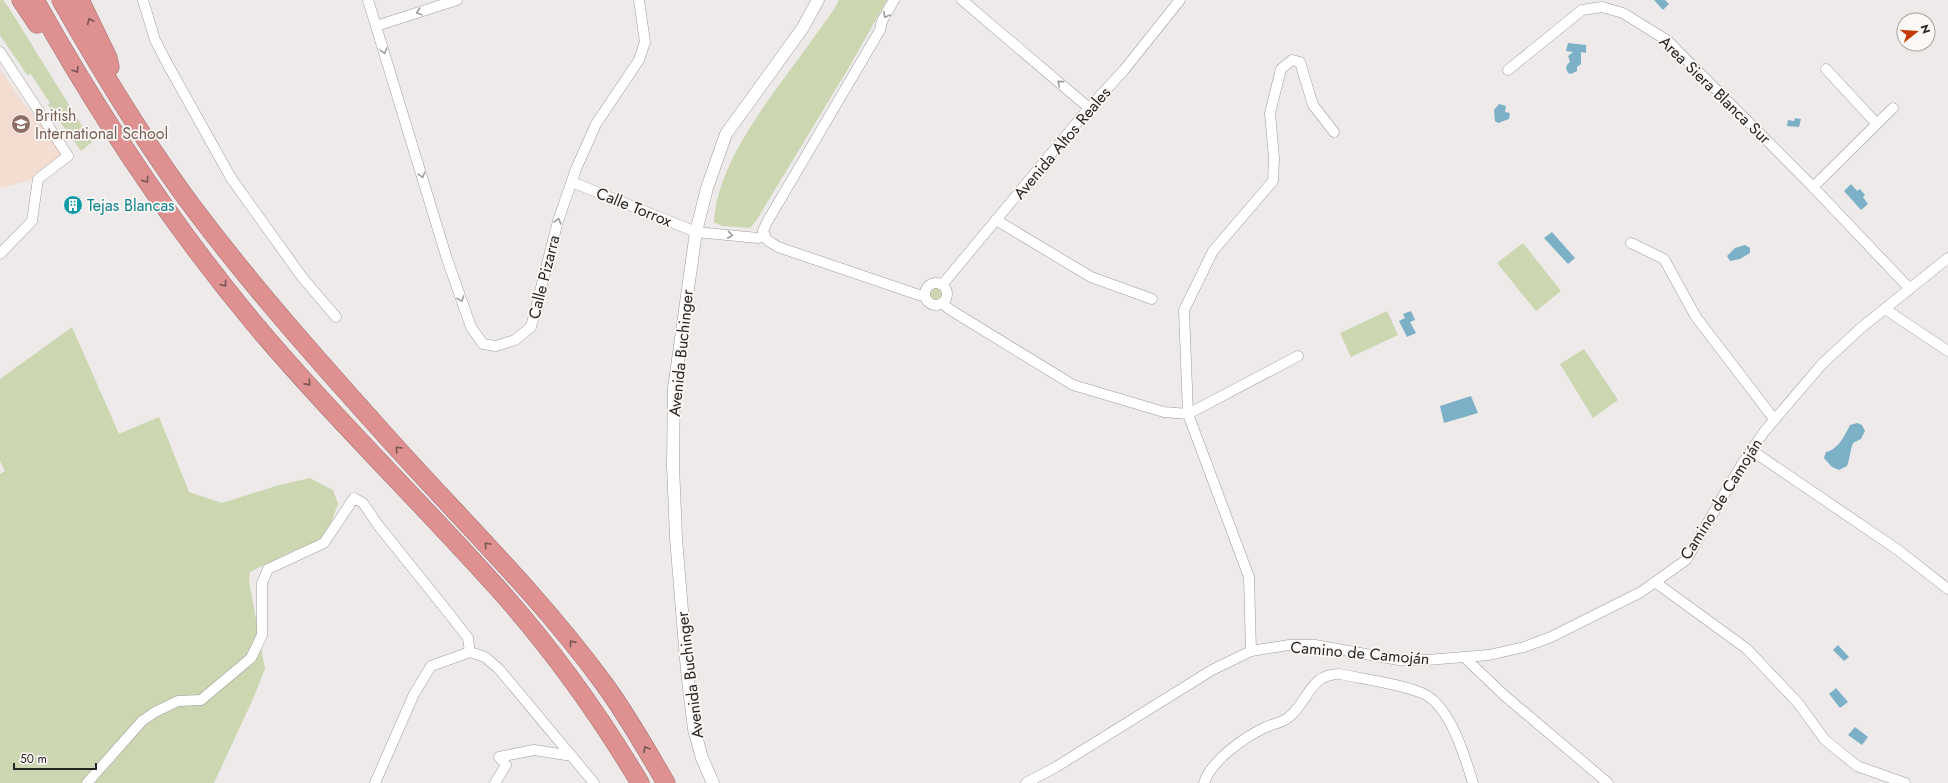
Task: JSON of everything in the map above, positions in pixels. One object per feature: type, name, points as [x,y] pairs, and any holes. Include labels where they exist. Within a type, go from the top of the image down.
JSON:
[{"type":"highway","points":[[21,0],[34,20],[63,50]]},
{"type":"highway","points":[[35,0],[63,50],[133,161],[177,224],[253,322],[335,413],[504,595],[563,668],[603,722],[640,783]]},
{"type":"highway","points":[[61,0],[118,97],[197,214],[274,310],[379,429],[542,606],[604,684],[642,741],[666,783]]},
{"type":"highway","points":[[80,0],[108,58],[118,97]]},
{"type":"street","points":[[143,0],[155,40],[231,178],[298,271],[336,317]]},
{"type":"street","name":"Calle Pizarra","points":[[368,0],[447,259],[471,328],[483,344],[496,346],[515,340],[531,327],[558,221],[572,182],[596,124],[641,54],[645,42],[639,0]]},
{"type":"street","points":[[376,26],[457,0]]},
{"type":"street","name":"Avenida Buchinger","points":[[713,783],[702,758],[694,729],[676,538],[673,465],[674,388],[696,232],[707,188],[726,134],[802,29],[818,0]]},
{"type":"street","points":[[894,0],[882,21],[880,30],[766,222],[763,231],[771,244],[918,295],[925,296],[930,303],[942,303],[947,296],[947,291],[942,284],[930,284],[927,288],[925,296]]},
{"type":"street","points":[[962,0],[1089,108]]},
{"type":"street","name":"Avenida Altos Reales","points":[[942,284],[1089,108],[1124,70],[1180,0]]},
{"type":"street","name":"Area Siera Blanca Sur","points":[[1508,70],[1582,10],[1602,7],[1622,13],[1668,41],[1910,289]]},
{"type":"street","points":[[0,52],[68,156],[38,179],[32,221],[0,254]]},
{"type":"street","points":[[1252,652],[1249,577],[1188,414],[1184,310],[1213,251],[1273,181],[1274,158],[1270,113],[1281,69],[1292,60],[1300,62],[1313,105],[1334,132]]},
{"type":"street","points":[[1826,69],[1876,123]]},
{"type":"street","points":[[1812,187],[1893,108]]},
{"type":"street","name":"Calle Torrox","points":[[572,182],[696,232],[758,238],[765,236]]},
{"type":"street","points":[[996,220],[1091,277],[1152,299]]},
{"type":"street","points":[[1631,243],[1664,259],[1696,317],[1774,419]]},
{"type":"street","name":"Camino de Camoján","points":[[1026,783],[1056,767],[1212,670],[1252,652],[1289,645],[1315,646],[1399,660],[1427,660],[1489,655],[1524,647],[1551,636],[1641,592],[1686,560],[1751,450],[1774,419],[1822,364],[1885,309],[1948,258]]},
{"type":"street","points":[[942,303],[949,309],[1073,384],[1164,412],[1188,414],[1298,356]]},
{"type":"street","points":[[1885,309],[1948,351]]},
{"type":"street","points":[[1751,450],[1898,550],[1948,589]]},
{"type":"street","points":[[87,783],[142,721],[155,712],[178,702],[201,700],[251,658],[262,635],[262,583],[268,569],[324,543],[354,498],[363,503],[378,525],[452,616],[468,638],[470,652]]},
{"type":"street","points":[[1655,582],[1747,649],[1798,703],[1825,740],[1857,766],[1905,783]]},
{"type":"street","points":[[375,783],[411,700],[431,666],[470,652],[485,658],[499,669],[594,783]]},
{"type":"street","points":[[1464,657],[1504,696],[1608,783]]},
{"type":"street","points":[[1204,783],[1207,773],[1216,763],[1246,738],[1261,729],[1289,718],[1302,704],[1310,689],[1320,679],[1329,674],[1340,674],[1420,692],[1432,699],[1454,729],[1473,783]]},
{"type":"street","points":[[495,783],[506,765],[500,757],[534,750],[572,756]]},
{"type":"shaded area","name":"British International School","points":[[0,69],[24,104],[59,144],[62,151],[60,158],[44,168],[31,180],[0,188]]},
{"type":"green space","points":[[0,0],[3,0],[9,8],[92,142],[81,151],[48,105],[50,103],[30,73],[28,76],[0,35]]},
{"type":"green space","points":[[839,0],[887,0],[848,69],[756,221],[750,228],[722,226],[714,222],[718,198],[726,173],[738,148],[768,100],[828,18]]},
{"type":"green space","points":[[1523,243],[1561,291],[1536,311],[1497,263]]},
{"type":"green space","points":[[936,287],[941,289],[943,294],[941,299],[936,301],[931,299],[929,294],[931,289]]},
{"type":"green space","points":[[1387,311],[1398,335],[1351,357],[1340,333]]},
{"type":"green space","points":[[72,327],[119,434],[159,417],[189,492],[222,503],[276,486],[310,478],[333,490],[338,504],[331,523],[320,541],[295,550],[250,572],[249,581],[265,669],[253,699],[214,783],[0,783],[0,474],[5,471],[0,461],[0,379]]},
{"type":"green space","points":[[1584,349],[1618,400],[1593,418],[1560,364]]},
{"type":"water","points":[[1654,0],[1665,0],[1669,4],[1663,10]]},
{"type":"water","points":[[1568,43],[1586,45],[1586,53],[1581,52],[1581,64],[1577,67],[1577,71],[1571,74],[1568,73],[1566,68],[1570,62],[1568,56],[1573,52],[1566,51]]},
{"type":"water","points":[[1499,104],[1506,106],[1505,112],[1510,113],[1509,119],[1498,123],[1495,121],[1494,110]]},
{"type":"water","points":[[1795,118],[1801,119],[1799,127],[1787,126],[1788,120],[1794,121]]},
{"type":"water","points":[[1851,184],[1857,191],[1860,189],[1865,195],[1863,197],[1868,204],[1861,210],[1844,191]]},
{"type":"water","points":[[1552,232],[1575,258],[1568,264],[1544,238]]},
{"type":"water","points":[[1745,245],[1750,248],[1750,253],[1740,259],[1730,261],[1727,256],[1735,248]]},
{"type":"water","points":[[1411,311],[1415,320],[1410,322],[1416,333],[1407,337],[1399,321],[1405,318],[1403,314]]},
{"type":"water","points":[[1471,396],[1478,413],[1444,423],[1440,406]]},
{"type":"water","points":[[1857,423],[1862,425],[1865,431],[1861,439],[1853,443],[1847,466],[1839,470],[1832,467],[1824,458],[1826,452],[1838,445],[1850,425]]},
{"type":"water","points":[[1838,645],[1849,657],[1844,661],[1833,650]]},
{"type":"water","points":[[1836,688],[1848,702],[1840,708],[1829,694]]},
{"type":"water","points":[[1855,727],[1868,737],[1862,745],[1848,735]]},
{"type":"place","name":"British International School","points":[[21,124]]},
{"type":"place","name":"Tejas Blancas","points":[[73,205]]}]
